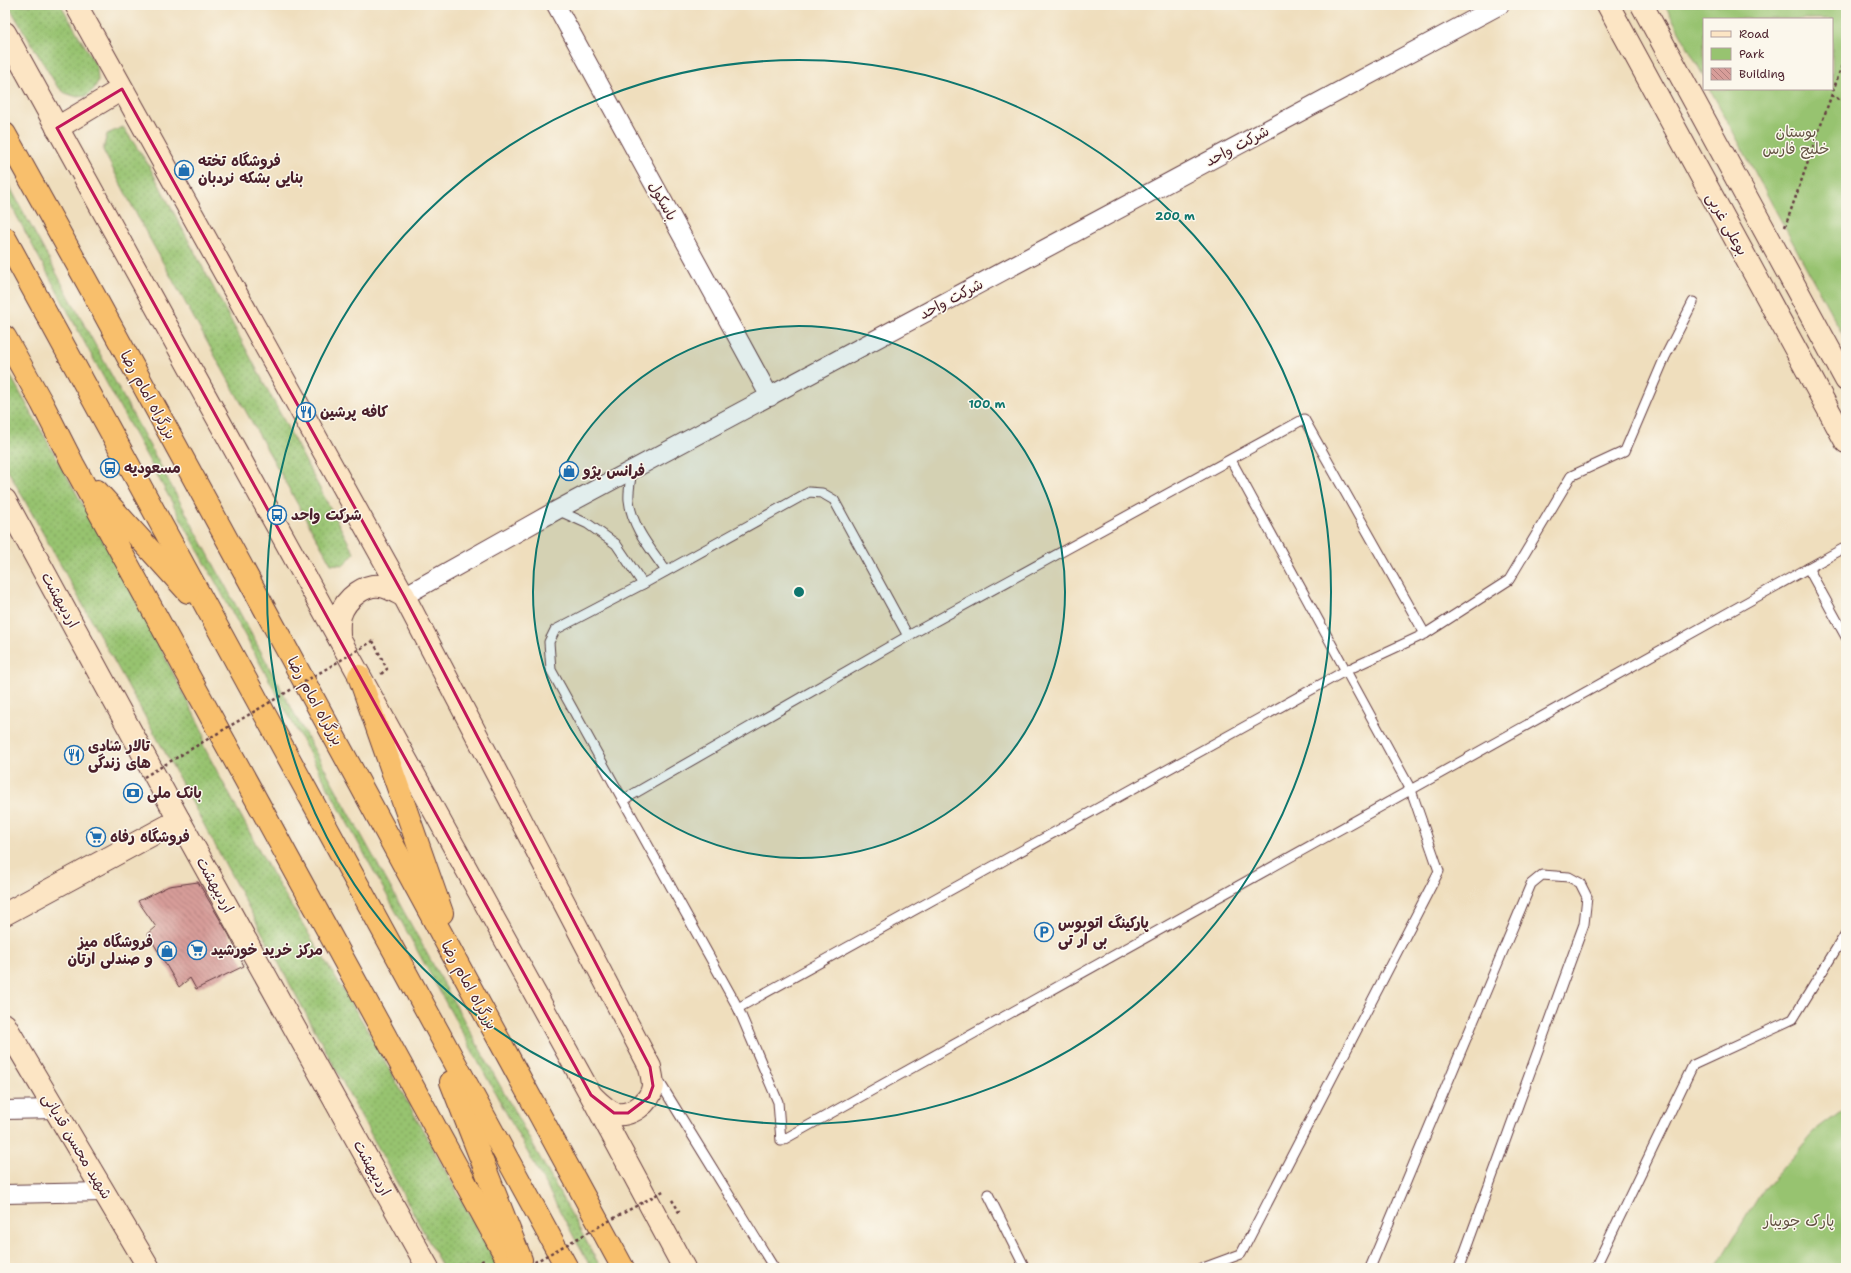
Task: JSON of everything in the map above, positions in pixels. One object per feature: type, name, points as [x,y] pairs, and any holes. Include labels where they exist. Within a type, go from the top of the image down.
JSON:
[{"type":"highway","name":"بزرگراه امام رضا","points":[[5,134],[93,293],[608,1242],[624,1268]]},
{"type":"highway","points":[[5,238],[418,999],[567,1268]]},
{"type":"highway","points":[[5,337],[512,1268]]},
{"type":"highway","points":[[73,464],[212,618]]},
{"type":"highway","points":[[359,676],[464,976]]},
{"type":"highway","points":[[418,999],[524,1268]]},
{"type":"main road","points":[[76,5],[404,596],[650,1067],[653,1086],[649,1098],[641,1106],[628,1113],[614,1113],[591,1095]]},
{"type":"main road","name":"بوعلی غربی","points":[[1608,5],[1846,442]]},
{"type":"main road","name":"بوعلی غربی","points":[[1642,5],[1846,380]]},
{"type":"main road","points":[[5,33],[591,1095],[684,1268]]},
{"type":"main road","points":[[57,128],[122,89]]},
{"type":"main road","name":"اردیبهشت","points":[[5,500],[179,820],[428,1268]]},
{"type":"main road","points":[[339,638],[339,617],[345,605],[354,595],[368,587],[384,586],[404,596]]},
{"type":"main road","points":[[5,914],[179,820]]},
{"type":"main road","name":"شهید محسن قدیانی","points":[[5,1025],[149,1268]]},
{"type":"street","name":"باسکول","points":[[556,5],[770,397]]},
{"type":"street","name":"شرکت واحد","points":[[404,596],[632,469],[770,397],[1500,5]]},
{"type":"street","points":[[5,1110],[55,1109]]},
{"type":"street","points":[[5,1194],[104,1192]]},
{"type":"lane","points":[[738,1008],[1345,671],[1425,634],[1509,580],[1571,476],[1625,450],[1664,357],[1693,302]]},
{"type":"lane","points":[[623,800],[908,636],[1304,419],[1425,634]]},
{"type":"lane","points":[[1204,1268],[1241,1254],[1439,871],[1411,790],[1231,460]]},
{"type":"lane","points":[[632,469],[629,499],[633,519],[641,535],[666,571]]},
{"type":"lane","points":[[908,636],[834,500],[822,493],[809,492],[643,584],[555,630],[549,642],[551,670],[738,1008],[778,1102],[781,1141],[1846,547]]},
{"type":"lane","points":[[556,510],[588,524],[616,544],[643,584]]},
{"type":"lane","points":[[1808,568],[1846,637]]},
{"type":"lane","points":[[1370,1268],[1531,884],[1542,875],[1570,877],[1580,883],[1587,897],[1584,924],[1459,1268]]},
{"type":"lane","points":[[1595,1268],[1693,1065],[1793,1019],[1846,933]]},
{"type":"lane","points":[[650,1067],[774,1268]]},
{"type":"lane","points":[[988,1194],[1026,1268]]},
{"type":"path","points":[[1833,90],[1846,54]]},
{"type":"path","points":[[1776,252],[1833,90]]},
{"type":"path","points":[[1831,95],[1846,103]]},
{"type":"path","points":[[144,777],[373,641],[387,669]]},
{"type":"path","points":[[104,744],[117,738]]},
{"type":"path","points":[[524,1268],[665,1190]]},
{"type":"path","points":[[473,1267],[486,1259]]},
{"type":"highlighted area","points":[[122,89],[404,596],[650,1067],[653,1086],[649,1097],[628,1113],[614,1113],[591,1095],[57,128]]},
{"type":"green space","points":[[8,5],[61,5],[97,67],[98,81],[94,89],[87,96],[77,97],[65,93],[57,86]]},
{"type":"green space","name":"بوستان خلیج فارس","points":[[1665,5],[1846,5],[1846,341],[1711,90],[1833,90],[1833,18],[1703,18],[1703,75]]},
{"type":"green space","points":[[123,127],[148,164],[354,553],[344,565],[331,564],[142,225],[103,150],[107,134]]},
{"type":"green space","points":[[5,178],[300,724],[601,1268],[591,1268],[88,349],[5,194]]},
{"type":"green space","points":[[5,366],[134,596],[204,734],[203,745],[272,874],[367,1029],[499,1268],[443,1268],[167,756],[5,465]]},
{"type":"green space","name":"پارک جویبار","points":[[1846,1108],[1846,1268],[1715,1268],[1761,1193],[1814,1132]]},
{"type":"building","name":"مرکز خرید خورشید","points":[[198,882],[229,935],[244,966],[196,989],[190,978],[179,987],[148,934],[156,927],[138,901],[169,886]]},
{"type":"place","name":"فروشگاه تخته بنایی بشکه نردبان","points":[[184,170]]},
{"type":"place","name":"کافه پرشین","points":[[306,412]]},
{"type":"place","name":"مسعودیه","points":[[110,468]]},
{"type":"place","name":"فرانس پژو","points":[[569,471]]},
{"type":"place","name":"شرکت واحد","points":[[277,515]]},
{"type":"place","name":"تالار شادی های زندگی","points":[[74,755]]},
{"type":"place","name":"بانک ملی","points":[[133,793]]},
{"type":"place","name":"فروشگاه رفاه","points":[[96,837]]},
{"type":"place","name":"پارکینگ اتوبوس بی ار تی","points":[[1044,932]]},
{"type":"place","name":"مرکز خرید خورشید","points":[[197,950]]},
{"type":"place","name":"فروشگاه میز و صندلی ارتان","points":[[167,951]]}]
